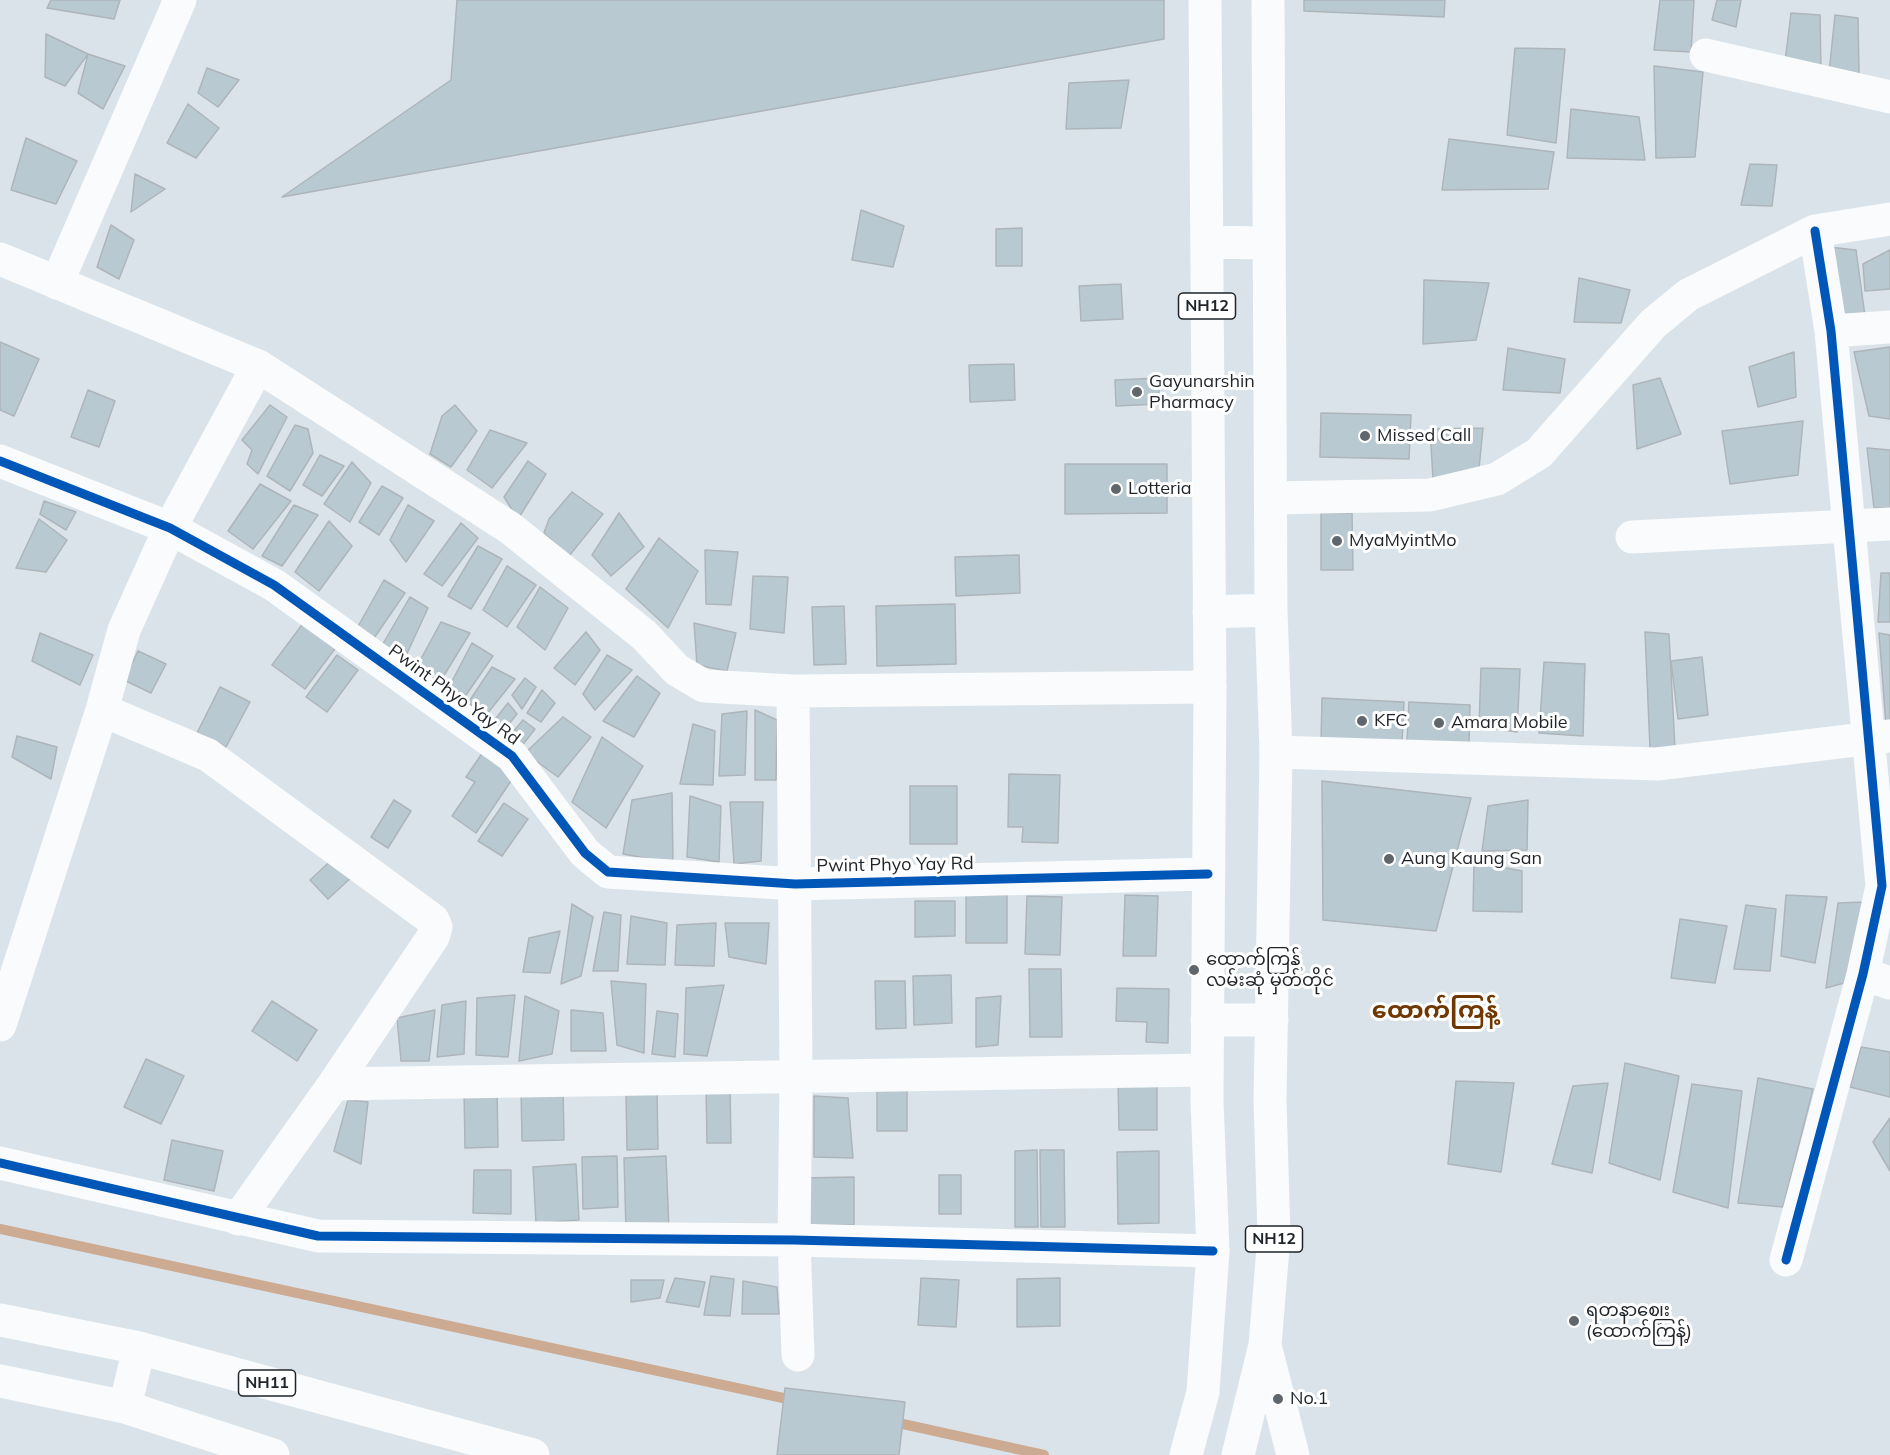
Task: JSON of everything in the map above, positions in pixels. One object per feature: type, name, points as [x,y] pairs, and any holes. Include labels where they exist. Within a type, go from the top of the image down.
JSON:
[{"type":"main road","points":[[57,283],[180,0]]},
{"type":"main road","name":"NH12","points":[[1186,1455],[1203,1392],[1213,1251],[1207,1070],[1210,687],[1205,0]]},
{"type":"main road","name":"NH12","points":[[1238,1455],[1264,1345],[1274,1236],[1270,1100],[1276,752],[1271,610],[1268,0]]},
{"type":"main road","points":[[1706,55],[1890,96]]},
{"type":"main road","points":[[1271,498],[1430,495],[1497,479],[1539,453],[1653,324],[1688,295],[1815,231],[1890,219]]},
{"type":"main road","points":[[1786,1260],[1876,978],[1882,886],[1878,737],[1849,526],[1831,331],[1815,231]]},
{"type":"main road","points":[[1207,242],[1269,243]]},
{"type":"main road","points":[[0,259],[258,366],[510,528],[644,635],[677,670],[704,686],[793,691],[1210,687]]},
{"type":"main road","points":[[1831,331],[1890,327]]},
{"type":"main road","points":[[0,1025],[102,710],[124,630],[170,528],[258,366]]},
{"type":"main road","name":"Pwint Phyo Yay Rd","points":[[0,461],[170,528],[274,585],[512,756],[585,853],[608,872],[795,884],[1208,874]]},
{"type":"main road","points":[[1632,537],[1890,524]]},
{"type":"main road","points":[[1209,612],[1271,610]]},
{"type":"main road","points":[[793,691],[796,1077],[794,1240],[798,1355]]},
{"type":"main road","points":[[102,710],[208,754],[433,920],[436,927],[433,937],[334,1084],[238,1219]]},
{"type":"main road","points":[[1276,752],[1657,764],[1878,737]]},
{"type":"main road","points":[[1207,1020],[1272,1020]]},
{"type":"main road","points":[[334,1084],[1207,1070]]},
{"type":"main road","points":[[0,1163],[318,1236],[794,1240],[1213,1251]]},
{"type":"main road","name":"NH11","points":[[0,1320],[139,1348],[533,1455]]},
{"type":"main road","points":[[1264,1345],[1293,1455]]},
{"type":"main road","points":[[125,1407],[139,1348]]},
{"type":"main road","points":[[0,1381],[125,1407],[233,1450],[273,1455]]},
{"type":"main road","points":[[1162,1455],[1203,1392]]},
{"type":"building","points":[[51,0],[120,0],[114,19],[47,8]]},
{"type":"building","points":[[457,0],[1164,0],[1164,39],[282,197],[451,80]]},
{"type":"building","points":[[1304,0],[1445,0],[1444,17],[1304,11]]},
{"type":"building","points":[[1660,0],[1694,0],[1691,52],[1654,50]]},
{"type":"building","points":[[1717,0],[1741,0],[1736,27],[1712,20]]},
{"type":"building","points":[[1791,13],[1820,15],[1821,69],[1785,62]]},
{"type":"building","points":[[1835,15],[1858,18],[1859,74],[1829,73]]},
{"type":"building","points":[[46,34],[88,54],[65,86],[45,77]]},
{"type":"building","points":[[1515,48],[1565,49],[1556,143],[1507,135]]},
{"type":"building","points":[[88,54],[125,66],[103,109],[78,93]]},
{"type":"building","points":[[1654,66],[1703,72],[1695,157],[1656,158]]},
{"type":"building","points":[[207,68],[239,80],[218,107],[198,93]]},
{"type":"building","points":[[1129,80],[1121,128],[1066,129],[1069,83]]},
{"type":"building","points":[[188,104],[219,128],[196,158],[167,143]]},
{"type":"building","points":[[1571,109],[1639,117],[1645,160],[1567,158]]},
{"type":"building","points":[[26,138],[77,161],[56,204],[11,190]]},
{"type":"building","points":[[1449,139],[1554,152],[1548,189],[1442,190]]},
{"type":"building","points":[[1750,164],[1777,165],[1772,206],[1741,205]]},
{"type":"building","points":[[135,174],[165,189],[131,212]]},
{"type":"building","points":[[861,210],[904,226],[893,267],[852,260]]},
{"type":"building","points":[[111,225],[134,240],[119,279],[97,267]]},
{"type":"building","points":[[1022,228],[1022,266],[996,266],[996,229]]},
{"type":"building","points":[[1829,247],[1856,250],[1865,316],[1840,316]]},
{"type":"building","points":[[1890,250],[1890,289],[1865,291],[1863,264]]},
{"type":"building","points":[[1579,278],[1630,290],[1621,323],[1574,322]]},
{"type":"building","points":[[1424,280],[1489,283],[1476,340],[1423,344]]},
{"type":"building","points":[[1121,284],[1123,319],[1081,321],[1079,286]]},
{"type":"building","points":[[0,342],[39,359],[14,416],[0,410]]},
{"type":"building","points":[[1890,347],[1890,419],[1869,416],[1854,352]]},
{"type":"building","points":[[1508,348],[1565,359],[1560,393],[1503,390]]},
{"type":"building","points":[[1794,352],[1796,397],[1758,407],[1749,367]]},
{"type":"building","points":[[1014,364],[1015,400],[970,402],[969,365]]},
{"type":"building","name":"Gayunarshin Pharmacy","points":[[1159,378],[1159,404],[1116,406],[1115,380]]},
{"type":"building","points":[[1660,378],[1681,434],[1637,449],[1633,385]]},
{"type":"building","points":[[88,390],[115,401],[99,447],[71,437]]},
{"type":"building","points":[[270,405],[287,417],[258,474],[247,464],[252,450],[242,440]]},
{"type":"building","points":[[455,405],[477,431],[451,467],[430,454],[442,416]]},
{"type":"building","name":"Missed Call","points":[[1321,413],[1411,415],[1409,459],[1320,457]]},
{"type":"building","points":[[1803,421],[1798,475],[1730,484],[1722,431]]},
{"type":"building","points":[[295,425],[308,429],[313,453],[290,491],[267,476]]},
{"type":"building","points":[[1483,428],[1478,479],[1433,479],[1430,429]]},
{"type":"building","points":[[490,430],[527,443],[492,488],[467,470]]},
{"type":"building","points":[[1867,448],[1890,450],[1890,508],[1874,508]]},
{"type":"building","points":[[320,455],[344,466],[322,496],[303,485]]},
{"type":"building","points":[[528,461],[546,474],[518,519],[504,497]]},
{"type":"building","points":[[352,462],[371,483],[350,522],[324,504]]},
{"type":"building","name":"Lotteria","points":[[1065,464],[1167,464],[1167,513],[1065,514]]},
{"type":"building","points":[[260,484],[291,501],[253,549],[228,531]]},
{"type":"building","points":[[382,486],[403,498],[379,535],[359,522]]},
{"type":"building","points":[[572,492],[603,514],[569,556],[544,533],[549,519]]},
{"type":"building","points":[[44,501],[76,512],[66,530],[40,514]]},
{"type":"building","points":[[294,505],[318,515],[282,566],[262,556]]},
{"type":"building","points":[[408,505],[434,521],[406,562],[390,540]]},
{"type":"building","points":[[619,513],[644,547],[611,576],[592,555]]},
{"type":"building","name":"MyaMyintMo","points":[[1321,513],[1352,513],[1353,570],[1321,570]]},
{"type":"building","points":[[39,519],[67,540],[46,572],[16,568]]},
{"type":"building","points":[[329,521],[352,546],[319,591],[295,572]]},
{"type":"building","points":[[461,523],[478,538],[442,586],[424,574]]},
{"type":"building","points":[[659,538],[698,571],[668,628],[626,589]]},
{"type":"building","points":[[478,546],[502,559],[471,609],[448,596]]},
{"type":"building","points":[[705,550],[738,552],[731,605],[706,604]]},
{"type":"building","points":[[1019,555],[1020,593],[956,596],[955,557]]},
{"type":"building","points":[[507,566],[536,585],[507,627],[483,610]]},
{"type":"building","points":[[1881,573],[1890,573],[1890,622],[1878,622]]},
{"type":"building","points":[[753,576],[788,577],[784,633],[750,629]]},
{"type":"building","points":[[384,580],[405,593],[372,641],[356,630]]},
{"type":"building","points":[[540,587],[568,608],[545,650],[517,627]]},
{"type":"building","points":[[410,597],[428,608],[404,660],[380,649]]},
{"type":"building","points":[[955,604],[956,664],[877,666],[876,606]]},
{"type":"building","points":[[844,606],[846,664],[814,665],[812,607]]},
{"type":"building","points":[[310,614],[343,638],[305,689],[272,665]]},
{"type":"building","points":[[441,622],[470,633],[440,682],[416,668]]},
{"type":"building","points":[[694,623],[736,633],[727,671],[697,665]]},
{"type":"building","points":[[586,632],[600,650],[575,685],[554,668]]},
{"type":"building","points":[[1645,632],[1669,634],[1675,749],[1650,749]]},
{"type":"building","points":[[40,633],[93,655],[80,685],[32,661]]},
{"type":"building","points":[[1879,633],[1890,635],[1890,724],[1886,725]]},
{"type":"building","points":[[472,643],[493,656],[464,698],[450,685]]},
{"type":"building","points":[[138,651],[166,664],[151,693],[124,680]]},
{"type":"building","points":[[337,655],[358,670],[327,712],[306,697]]},
{"type":"building","points":[[607,655],[632,670],[595,710],[583,694]]},
{"type":"building","points":[[1702,657],[1708,715],[1678,719],[1671,661]]},
{"type":"building","points":[[1544,662],[1585,664],[1583,736],[1539,733]]},
{"type":"building","points":[[492,667],[515,679],[487,714],[468,703]]},
{"type":"building","points":[[1481,668],[1520,669],[1517,732],[1479,726]]},
{"type":"building","points":[[637,676],[660,693],[634,737],[603,721]]},
{"type":"building","points":[[525,678],[536,687],[522,709],[512,695]]},
{"type":"building","points":[[220,687],[250,702],[226,747],[197,733]]},
{"type":"building","points":[[542,690],[555,703],[541,722],[527,713]]},
{"type":"building","name":"KFC","points":[[1322,698],[1404,702],[1402,743],[1321,740]]},
{"type":"building","name":"Amara Mobile","points":[[1409,702],[1470,705],[1469,744],[1407,741]]},
{"type":"building","points":[[508,703],[517,714],[504,730],[493,722]]},
{"type":"building","points":[[755,710],[777,720],[776,780],[755,780]]},
{"type":"building","points":[[747,711],[745,775],[719,776],[722,714]]},
{"type":"building","points":[[563,717],[591,737],[558,777],[525,753]]},
{"type":"building","points":[[523,720],[535,729],[521,747],[507,739]]},
{"type":"building","points":[[693,724],[715,731],[713,785],[680,784]]},
{"type":"building","points":[[17,736],[57,747],[51,779],[12,757]]},
{"type":"building","points":[[602,737],[643,766],[606,828],[572,802]]},
{"type":"building","points":[[483,752],[515,775],[476,833],[452,816],[475,782],[466,777]]},
{"type":"building","points":[[1009,774],[1060,775],[1058,843],[1022,842],[1023,827],[1008,827]]},
{"type":"building","name":"Aung Kaung San","points":[[1322,781],[1471,798],[1436,931],[1323,920]]},
{"type":"building","points":[[910,786],[957,786],[957,844],[910,844]]},
{"type":"building","points":[[672,793],[673,863],[623,854],[632,800]]},
{"type":"building","points":[[690,796],[721,806],[719,862],[687,857]]},
{"type":"building","points":[[394,800],[411,811],[388,848],[371,837]]},
{"type":"building","points":[[1528,800],[1527,850],[1482,851],[1488,806]]},
{"type":"building","points":[[730,802],[763,802],[761,861],[734,864]]},
{"type":"building","points":[[504,803],[528,819],[502,856],[478,841]]},
{"type":"building","points":[[337,855],[355,874],[328,899],[310,880]]},
{"type":"building","points":[[1474,862],[1522,871],[1522,912],[1473,911]]},
{"type":"building","points":[[966,895],[1007,895],[1007,943],[966,943]]},
{"type":"building","points":[[1125,895],[1158,896],[1156,956],[1123,956]]},
{"type":"building","points":[[1786,895],[1827,897],[1815,963],[1781,956]]},
{"type":"building","points":[[1027,896],[1062,897],[1060,955],[1025,954]]},
{"type":"building","points":[[915,901],[955,901],[955,936],[915,937]]},
{"type":"building","points":[[1865,902],[1844,983],[1826,988],[1838,903]]},
{"type":"building","points":[[572,904],[593,917],[581,976],[561,984]]},
{"type":"building","points":[[1746,905],[1776,909],[1770,971],[1734,969]]},
{"type":"building","points":[[604,912],[621,915],[618,971],[593,971]]},
{"type":"building","points":[[631,916],[667,923],[665,965],[627,964]]},
{"type":"building","points":[[1680,919],[1727,926],[1715,983],[1671,978]]},
{"type":"building","points":[[716,923],[714,966],[675,965],[677,925]]},
{"type":"building","points":[[725,923],[769,923],[766,964],[729,957]]},
{"type":"building","points":[[560,931],[550,973],[523,972],[529,938]]},
{"type":"building","points":[[1029,969],[1061,969],[1062,1037],[1030,1037]]},
{"type":"building","points":[[951,975],[952,1023],[914,1025],[913,976]]},
{"type":"building","points":[[611,981],[646,984],[644,1053],[617,1045]]},
{"type":"building","points":[[875,981],[905,981],[906,1028],[876,1029]]},
{"type":"building","points":[[724,985],[707,1056],[684,1054],[686,988]]},
{"type":"building","points":[[1117,988],[1169,989],[1168,1043],[1146,1042],[1147,1022],[1116,1021]]},
{"type":"building","points":[[515,995],[508,1057],[476,1055],[477,998]]},
{"type":"building","points":[[525,996],[559,1011],[552,1054],[519,1061]]},
{"type":"building","points":[[1001,996],[998,1045],[976,1047],[976,998]]},
{"type":"building","points":[[272,1001],[317,1030],[297,1061],[252,1031]]},
{"type":"building","points":[[466,1001],[464,1054],[437,1057],[442,1005]]},
{"type":"building","points":[[435,1010],[429,1061],[401,1061],[397,1018]]},
{"type":"building","points":[[571,1010],[603,1013],[606,1051],[571,1051]]},
{"type":"building","points":[[657,1011],[678,1014],[675,1057],[652,1054]]},
{"type":"building","points":[[1861,1047],[1890,1052],[1890,1097],[1850,1087]]},
{"type":"building","points":[[146,1059],[184,1076],[161,1124],[124,1107]]},
{"type":"building","points":[[1625,1063],[1679,1076],[1660,1180],[1609,1163]]},
{"type":"building","points":[[1758,1078],[1813,1089],[1783,1207],[1738,1203]]},
{"type":"building","points":[[1157,1079],[1157,1130],[1119,1130],[1118,1080]]},
{"type":"building","points":[[877,1080],[907,1081],[907,1131],[877,1131]]},
{"type":"building","points":[[1456,1081],[1514,1083],[1501,1172],[1448,1164]]},
{"type":"building","points":[[1608,1083],[1592,1173],[1552,1164],[1573,1086]]},
{"type":"building","points":[[1692,1084],[1742,1091],[1728,1208],[1673,1192]]},
{"type":"building","points":[[706,1086],[730,1086],[731,1143],[707,1143]]},
{"type":"building","points":[[563,1087],[564,1140],[522,1141],[521,1088]]},
{"type":"building","points":[[497,1088],[498,1147],[465,1148],[464,1089]]},
{"type":"building","points":[[657,1092],[658,1149],[627,1150],[626,1093]]},
{"type":"building","points":[[814,1096],[848,1098],[853,1158],[814,1157]]},
{"type":"building","points":[[348,1100],[368,1102],[361,1164],[334,1151]]},
{"type":"building","points":[[1890,1118],[1890,1171],[1873,1142]]},
{"type":"building","points":[[172,1140],[223,1151],[214,1191],[164,1180]]},
{"type":"building","points":[[1037,1150],[1038,1227],[1015,1227],[1015,1151]]},
{"type":"building","points":[[1040,1150],[1064,1150],[1065,1227],[1041,1227]]},
{"type":"building","points":[[1159,1151],[1159,1223],[1118,1224],[1117,1152]]},
{"type":"building","points":[[617,1156],[618,1207],[583,1209],[582,1157]]},
{"type":"building","points":[[666,1156],[669,1230],[626,1231],[624,1158]]},
{"type":"building","points":[[576,1164],[579,1220],[536,1223],[533,1167]]},
{"type":"building","points":[[474,1170],[511,1170],[511,1214],[473,1213]]},
{"type":"building","points":[[939,1175],[961,1175],[961,1214],[939,1214]]},
{"type":"building","points":[[854,1177],[854,1225],[802,1225],[801,1178]]},
{"type":"building","points":[[711,1276],[734,1279],[730,1316],[704,1315]]},
{"type":"building","points":[[675,1278],[705,1282],[699,1307],[666,1302]]},
{"type":"building","points":[[921,1278],[959,1280],[956,1327],[918,1325]]},
{"type":"building","points":[[1060,1278],[1060,1326],[1017,1327],[1017,1279]]},
{"type":"building","points":[[631,1280],[664,1280],[660,1298],[631,1302]]},
{"type":"building","points":[[743,1281],[777,1287],[779,1314],[742,1314]]},
{"type":"building","points":[[785,1388],[905,1402],[899,1455],[777,1455]]},
{"type":"waterway","points":[[0,1229],[797,1401]]},
{"type":"waterway","points":[[889,1421],[1044,1455]]},
{"type":"cycle path","points":[[1786,1260],[1863,974],[1882,886],[1831,331],[1815,231]]},
{"type":"cycle path","points":[[0,461],[170,528],[274,585],[512,756],[585,853],[608,872],[795,884],[1208,874]]},
{"type":"cycle path","points":[[0,1163],[318,1236],[794,1240],[1213,1251]]},
{"type":"place","name":"Gayunarshin Pharmacy","points":[[1137,392]]},
{"type":"place","name":"Missed Call","points":[[1365,436]]},
{"type":"place","name":"Lotteria","points":[[1116,489]]},
{"type":"place","name":"MyaMyintMo","points":[[1337,541]]},
{"type":"place","name":"KFC","points":[[1362,721]]},
{"type":"place","name":"Amara Mobile","points":[[1439,723]]},
{"type":"place","name":"Aung Kaung San","points":[[1389,859]]},
{"type":"place","name":"ထောက်ကြန့် လမ်းဆုံ မှတ်တိုင်","points":[[1194,970]]},
{"type":"place","name":"ရတနာဈေး (ထောက်ကြန့်)","points":[[1574,1321]]},
{"type":"place","name":"No.1","points":[[1278,1399]]},
{"type":"district","name":"ထောက်ကြန့်","points":[[1435,1011]]}]
